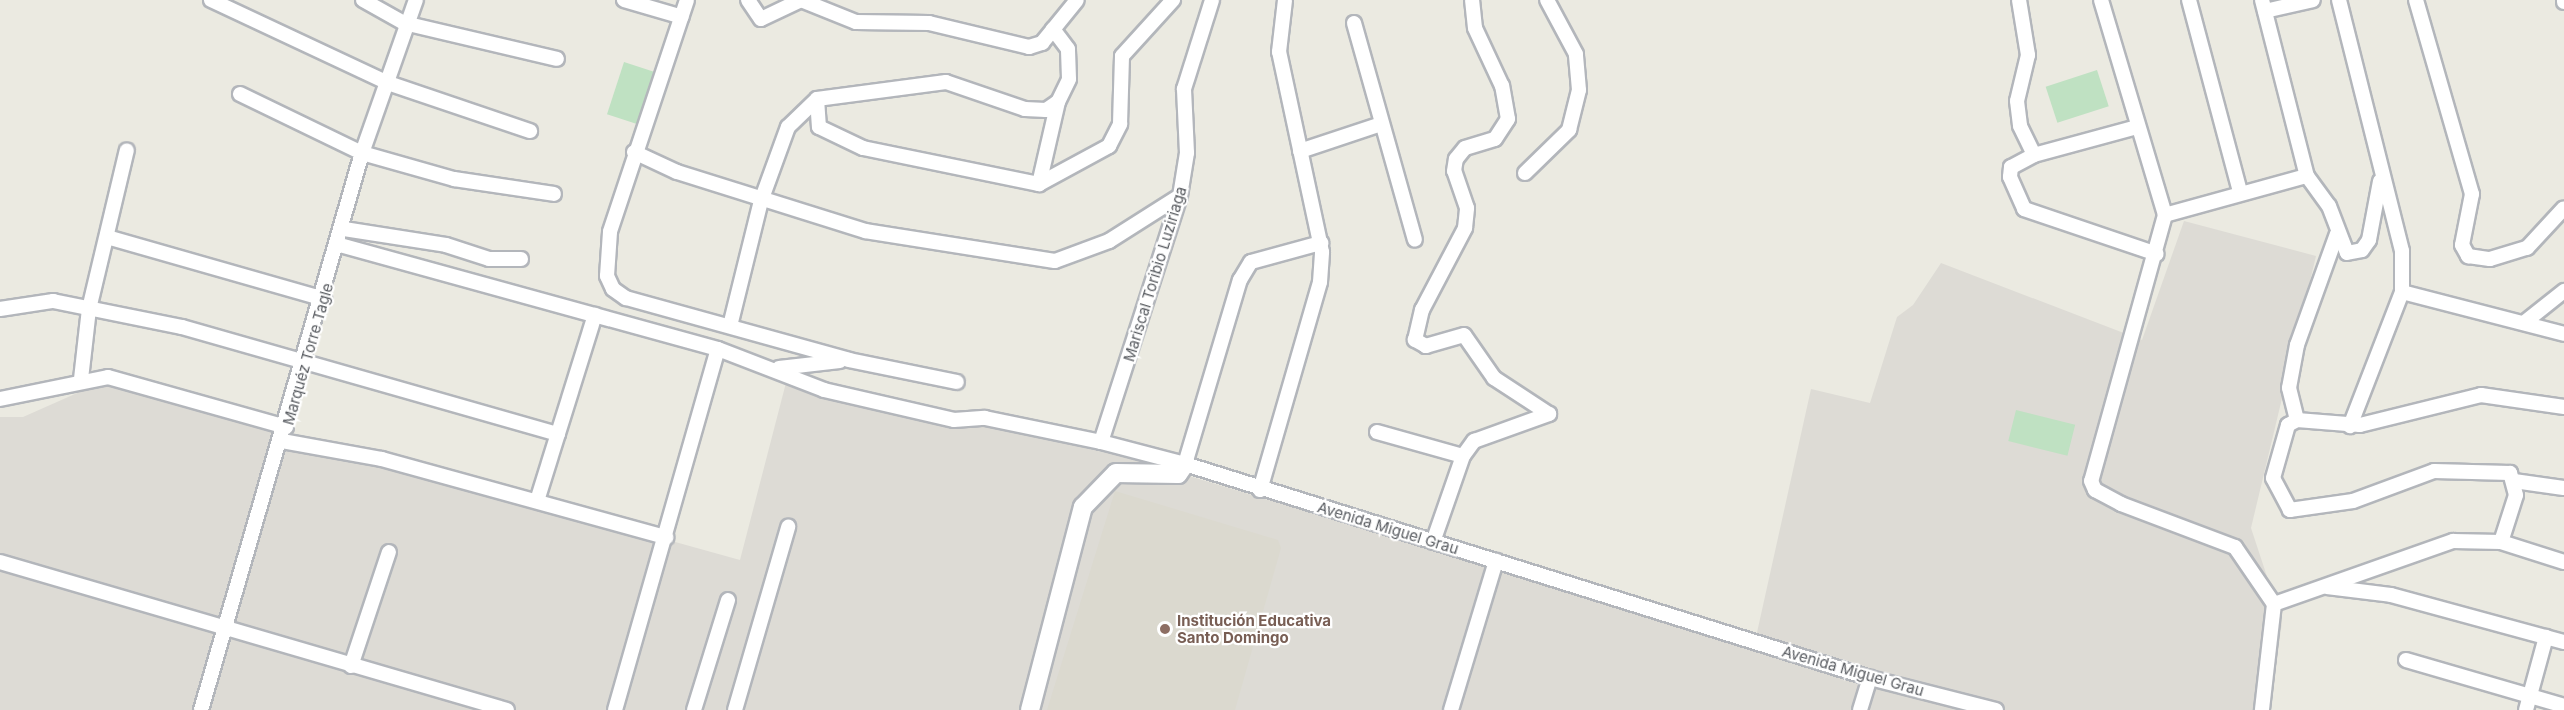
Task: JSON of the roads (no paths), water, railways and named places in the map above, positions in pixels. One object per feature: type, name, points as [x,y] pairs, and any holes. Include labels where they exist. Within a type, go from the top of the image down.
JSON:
[{"type":"street","points":[[211,0],[388,83],[530,131]]},
{"type":"street","points":[[363,0],[404,23],[557,60]]},
{"type":"street","name":"Marquéz Torre Tagle","points":[[201,710],[223,630],[340,245],[362,153],[388,83],[404,23],[417,0]]},
{"type":"street","points":[[624,0],[682,17]]},
{"type":"street","points":[[687,0],[634,152],[610,232],[607,276],[613,289],[626,298],[849,360],[957,382]]},
{"type":"street","points":[[748,0],[761,19],[801,0],[856,22],[929,23],[1029,47],[1042,43],[1077,0]]},
{"type":"street","points":[[817,99],[819,127],[862,148],[1039,184],[1058,178],[1109,146],[1120,124],[1122,56],[1173,0]]},
{"type":"street","name":"Mariscal Toribio Luziriaga","points":[[1101,442],[1180,196],[1187,153],[1184,88],[1212,0]]},
{"type":"street","points":[[1260,490],[1320,282],[1321,243],[1279,51],[1285,0]]},
{"type":"street","points":[[1433,542],[1463,456],[1489,434],[1549,414],[1494,378],[1464,335],[1426,346],[1415,340],[1422,310],[1465,228],[1467,208],[1454,171],[1456,159],[1465,148],[1496,139],[1509,119],[1502,86],[1475,28],[1472,0]]},
{"type":"street","points":[[1524,173],[1569,129],[1579,90],[1576,54],[1547,0]]},
{"type":"street","points":[[2019,0],[2028,55],[2017,101],[2020,126],[2034,155]]},
{"type":"street","points":[[2101,0],[2137,128],[2165,215],[2157,254],[2094,454],[2091,481],[2095,490],[2121,504],[2235,547],[2274,604],[2262,710]]},
{"type":"street","points":[[2189,0],[2240,192]]},
{"type":"street","points":[[2313,0],[2264,6],[2307,176],[2329,206],[2337,234],[2347,253],[2362,249],[2369,240],[2377,218],[2380,167]]},
{"type":"street","points":[[2339,0],[2402,251],[2402,292],[2350,426]]},
{"type":"street","points":[[2416,0],[2472,194],[2462,245],[2468,256],[2490,259],[2527,248],[2564,208]]},
{"type":"street","points":[[1354,23],[1378,125],[1415,240]]},
{"type":"street","points":[[1039,184],[1058,102],[1070,79],[1068,49],[1053,29]]},
{"type":"street","points":[[730,326],[761,201],[788,127],[817,99],[946,82],[1038,112],[1058,102]]},
{"type":"street","points":[[240,94],[362,153],[454,179],[554,194]]},
{"type":"street","points":[[1300,151],[1378,125]]},
{"type":"street","points":[[2137,128],[2034,155],[2011,167],[2012,190],[2024,209],[2157,254]]},
{"type":"street","points":[[81,379],[89,309],[127,150]]},
{"type":"street","points":[[634,152],[761,201],[865,231],[1056,261],[1109,241],[1180,196]]},
{"type":"street","points":[[2165,215],[2240,192],[2307,176]]},
{"type":"street","points":[[344,229],[446,245],[489,259],[521,259]]},
{"type":"street","points":[[2296,420],[2289,388],[2297,345],[2337,234]]},
{"type":"street","points":[[107,237],[324,299]]},
{"type":"street","points":[[1030,710],[1083,507],[1116,473],[1178,474],[1185,464],[1240,280],[1251,262],[1321,243]]},
{"type":"street","name":"Avenida Miguel Grau","points":[[340,245],[718,349],[777,369],[824,390],[954,420],[985,418],[1101,442],[1185,464],[1260,490],[1870,678],[1996,710]]},
{"type":"street","points":[[2525,322],[2564,291]]},
{"type":"street","points":[[2402,292],[2525,322],[2564,334]]},
{"type":"street","points":[[0,309],[53,301],[240,341],[558,434]]},
{"type":"street","points":[[537,501],[595,315]]},
{"type":"street","points":[[615,710],[718,349]]},
{"type":"street","points":[[777,369],[849,360]]},
{"type":"street","points":[[0,399],[81,379],[108,377],[284,434],[666,537]]},
{"type":"street","points":[[2500,542],[2512,512],[2514,481],[2510,473],[2434,471],[2353,501],[2290,510],[2273,478],[2288,426],[2296,420],[2350,426],[2481,395],[2564,407]]},
{"type":"street","points":[[1377,432],[1463,456]]},
{"type":"street","points":[[2514,481],[2564,488]]},
{"type":"street","points":[[735,710],[788,527]]},
{"type":"street","points":[[2274,604],[2453,541],[2500,542],[2564,562]]},
{"type":"street","points":[[351,666],[389,552]]},
{"type":"street","points":[[1451,710],[1496,561]]},
{"type":"street","points":[[0,562],[223,630],[507,710]]},
{"type":"street","points":[[2322,586],[2391,595],[2564,642]]},
{"type":"street","points":[[694,710],[728,600]]},
{"type":"street","points":[[2526,710],[2546,637]]},
{"type":"street","points":[[2406,660],[2564,706]]},
{"type":"street","points":[[1860,710],[1870,678]]},
{"type":"place","name":"Institución Educativa Santo Domingo","points":[[1165,629]]}]
